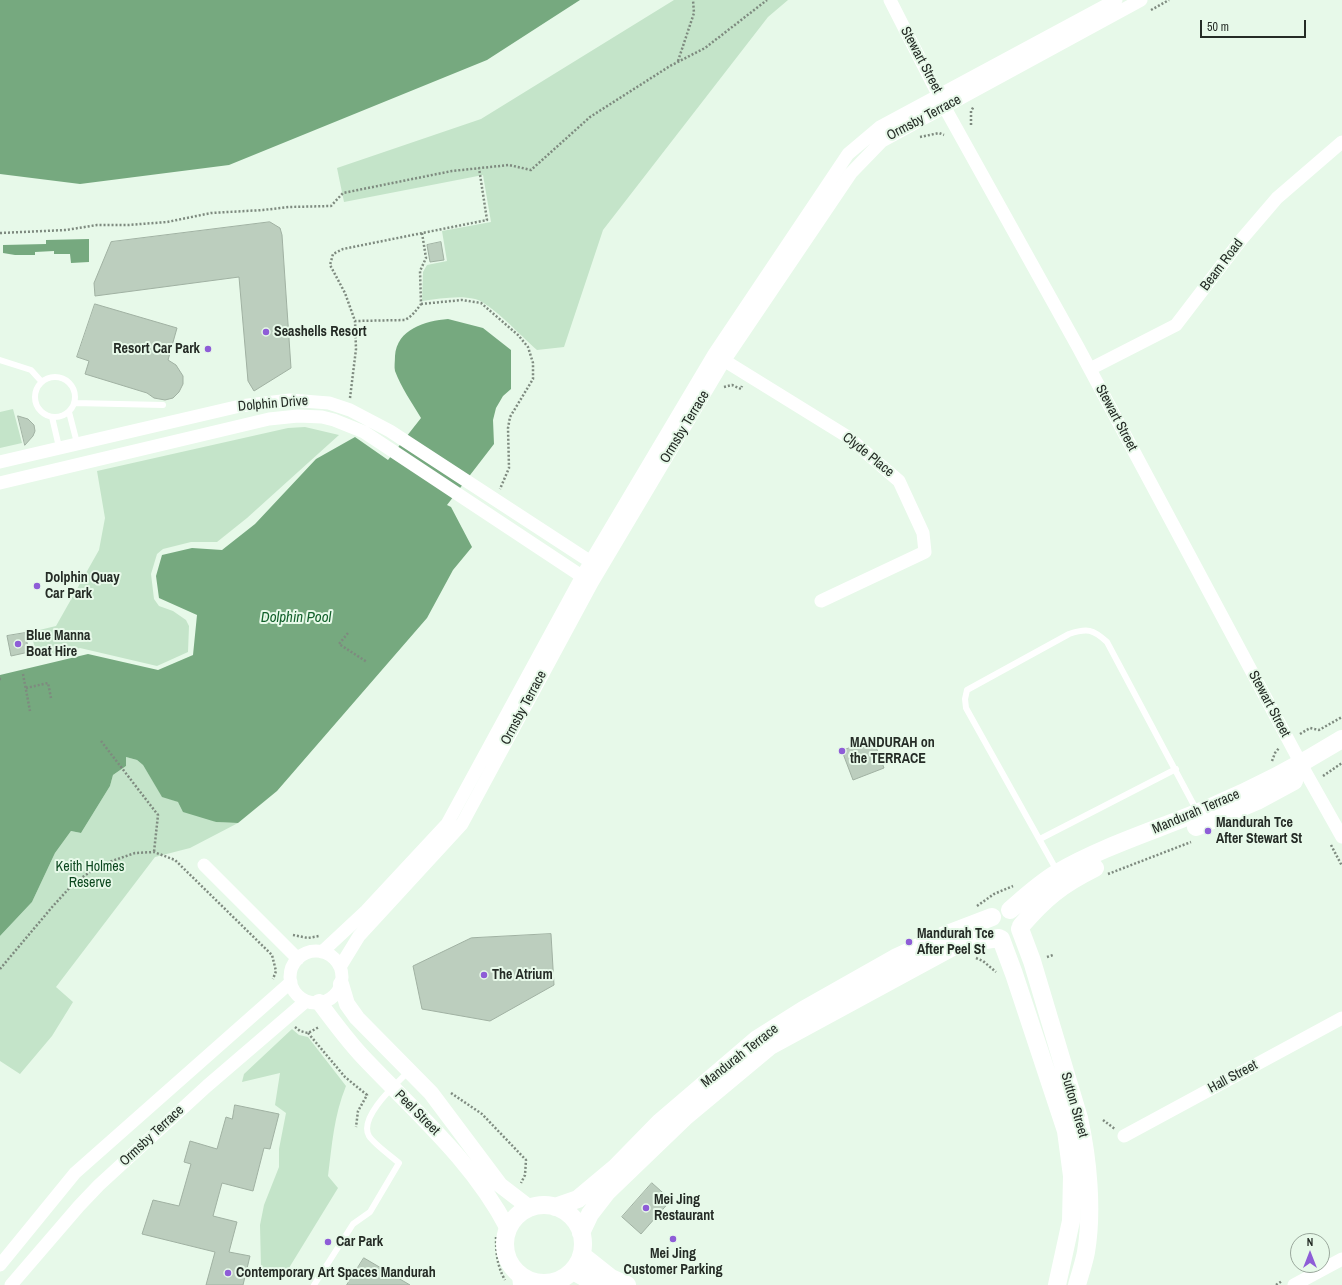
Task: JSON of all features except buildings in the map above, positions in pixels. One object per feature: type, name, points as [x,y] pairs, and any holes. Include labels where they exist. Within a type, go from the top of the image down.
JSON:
[{"type":"main road","name":"Mandurah Terrace","points":[[1020,928],[1042,902],[1059,887],[1074,878],[1257,801],[1342,739]]},
{"type":"main road","name":"Mandurah Terrace","points":[[1010,910],[1057,872],[1104,850],[1198,813],[1342,750]]},
{"type":"main road","points":[[1010,910],[1017,914],[1020,928],[1014,938],[1000,938],[992,930],[990,925],[992,917],[998,912],[1010,910]]},
{"type":"main road","name":"Mandurah Terrace","points":[[555,1207],[578,1199],[615,1168],[660,1122],[757,1039],[803,1010],[895,958],[945,935],[992,917]]},
{"type":"main road","name":"Sutton Street","points":[[1020,928],[1032,961],[1079,1118],[1085,1144],[1089,1217],[1086,1252],[1077,1285]]},
{"type":"main road","name":"Mandurah Terrace","points":[[582,1233],[590,1214],[608,1192],[686,1116],[770,1046],[958,944],[1000,938]]},
{"type":"main road","name":"Sutton Street","points":[[1000,938],[1014,974],[1066,1131],[1072,1176],[1071,1221],[1057,1285]]},
{"type":"main road","points":[[542,1206],[555,1207],[567,1213],[576,1222],[582,1233],[582,1254],[573,1271],[556,1282],[545,1284],[520,1280],[510,1263],[505,1249],[508,1229],[521,1213],[530,1208],[542,1206]]},
{"type":"main road","points":[[582,1254],[611,1278],[627,1285]]},
{"type":"main road","points":[[573,1271],[598,1285]]},
{"type":"street","name":"Stewart Street","points":[[890,0],[946,108],[1090,370],[1284,744],[1342,837]]},
{"type":"street","name":"Ormsby Terrace","points":[[322,952],[366,911],[447,824],[595,565],[719,358],[848,154],[880,126],[1116,0]]},
{"type":"street","name":"Ormsby Terrace","points":[[719,358],[851,173],[882,141],[1145,6]]},
{"type":"street","name":"Beam Road","points":[[1090,370],[1176,325],[1241,240],[1277,198],[1342,142]]},
{"type":"street","name":"Clyde Place","points":[[719,358],[848,437],[899,481],[923,533],[925,552],[821,601]]},
{"type":"street","name":"Dolphin Drive","points":[[0,462],[76,443],[240,406],[290,400],[329,403],[373,422],[595,565]]},
{"type":"street","name":"Dolphin Drive","points":[[0,483],[269,419],[298,416],[322,418],[334,420],[364,432],[587,579]]},
{"type":"street","name":"Ormsby Terrace","points":[[340,967],[359,936],[462,824],[587,579]]},
{"type":"street","points":[[204,865],[298,959]]},
{"type":"street","points":[[313,951],[322,952],[336,960],[340,967],[342,978],[341,984],[333,997],[312,1002],[299,996],[291,982],[293,965],[298,959],[313,951]]},
{"type":"street","name":"Ormsby Terrace","points":[[0,1265],[75,1172],[291,982]]},
{"type":"street","name":"Peel Street","points":[[341,984],[347,1004],[357,1018],[410,1070],[431,1093],[500,1185],[530,1208]]},
{"type":"street","name":"Ormsby Terrace","points":[[11,1285],[78,1206],[99,1185],[207,1086],[286,1017],[312,1002]]},
{"type":"street","name":"Peel Street","points":[[312,1002],[332,1019],[361,1055],[433,1127],[487,1192],[508,1229]]},
{"type":"street","name":"Hall Street","points":[[1124,1136],[1342,1018]]},
{"type":"street","points":[[1294,1285],[1342,1259]]},
{"type":"lane","points":[[0,360],[31,370],[41,381]]},
{"type":"lane","points":[[51,377],[62,377],[70,383],[75,393],[75,403],[69,412],[61,417],[52,418],[41,413],[35,403],[35,391],[41,381],[51,377]]},
{"type":"lane","points":[[75,403],[163,405]]},
{"type":"lane","points":[[69,412],[76,443]]},
{"type":"lane","points":[[52,418],[59,447]]},
{"type":"lane","points":[[1057,872],[966,708],[966,699],[968,690],[1069,634],[1079,631],[1096,632],[1107,642],[1176,769],[1198,813]]},
{"type":"lane","points":[[1040,839],[1176,769]]},
{"type":"lane","points":[[314,1285],[353,1224],[370,1212],[399,1163],[369,1136],[366,1127],[368,1117],[392,1087],[410,1070]]},
{"type":"path","points":[[678,62],[694,13],[693,0]]},
{"type":"path","points":[[0,233],[66,230],[97,225],[128,225],[167,222],[211,213],[289,207],[331,206],[343,193],[452,171],[509,165],[531,170],[590,117],[678,62],[704,48],[767,0]]},
{"type":"path","points":[[1145,6],[1169,0]]},
{"type":"path","points":[[917,139],[923,136],[939,133],[953,140],[973,131],[970,122],[971,111],[977,101]]},
{"type":"path","points":[[353,404],[350,398],[356,349],[355,321],[345,293],[330,264],[333,254],[343,249],[487,220],[479,168]]},
{"type":"path","points":[[355,321],[405,320],[411,316],[421,304],[420,271],[426,258],[422,233]]},
{"type":"path","points":[[421,304],[462,300],[481,303],[528,347],[533,363],[533,379],[510,417],[508,428],[509,468],[498,494]]},
{"type":"path","points":[[719,390],[732,385],[741,389],[748,376]]},
{"type":"path","points":[[348,633],[339,644],[367,662]]},
{"type":"path","points":[[23,674],[30,711]]},
{"type":"path","points":[[26,688],[48,683],[51,698]]},
{"type":"path","points":[[1284,744],[1310,728],[1319,730],[1342,717]]},
{"type":"path","points":[[101,741],[158,815],[154,852]]},
{"type":"path","points":[[1275,741],[1284,744],[1299,769]]},
{"type":"path","points":[[1327,839],[1342,866]]},
{"type":"path","points":[[0,969],[52,906],[74,883],[109,862],[136,853],[154,852],[175,860],[272,955],[276,971],[272,982],[264,993],[270,1002]]},
{"type":"path","points":[[272,955],[293,935],[308,938],[325,935],[334,941]]},
{"type":"path","points":[[286,1017],[300,1031],[308,1033],[345,1077],[366,1095],[356,1119],[356,1127],[359,1134]]},
{"type":"path","points":[[308,1033],[327,1024],[332,1019]]},
{"type":"green space","points":[[674,0],[788,0],[768,17],[603,230],[564,347],[537,350],[498,314],[482,302],[475,299],[455,297],[422,301],[423,272],[427,265],[447,261],[442,231],[491,222],[483,175],[344,202],[337,168],[481,119]]},
{"type":"green space","points":[[13,409],[22,443],[0,448],[0,412]]},
{"type":"green space","points":[[305,427],[339,435],[247,518],[217,542],[191,542],[163,549],[157,554],[151,574],[154,599],[159,606],[173,611],[186,620],[189,626],[188,652],[157,666],[80,648],[37,658],[31,632],[56,626],[99,550],[105,518],[97,471],[288,428]]},
{"type":"green space","name":"Keith Holmes Reserve","points":[[126,757],[137,760],[143,765],[162,796],[178,802],[216,822],[238,823],[190,848],[155,857],[56,987],[73,1002],[52,1036],[20,1074],[0,1061],[0,936],[32,902],[55,853],[71,831],[81,833],[110,786],[113,775],[126,766]]},
{"type":"green space","points":[[292,1029],[299,1035],[308,1037],[346,1086],[336,1119],[328,1176],[338,1188],[281,1281],[261,1267],[260,1225],[264,1205],[279,1167],[279,1149],[286,1113],[275,1105],[280,1073],[242,1082],[244,1074]]},
{"type":"water","points":[[0,0],[580,0],[487,60],[229,165],[80,184],[0,174]]},
{"type":"water","points":[[89,239],[89,262],[71,263],[70,254],[54,254],[54,251],[35,252],[35,255],[15,255],[3,253],[3,245],[46,244],[46,240]]},
{"type":"water","name":"Dolphin Pool","points":[[448,319],[483,328],[511,350],[511,389],[503,396],[496,408],[493,420],[494,444],[447,505],[451,507],[472,547],[453,570],[427,618],[277,791],[238,823],[216,822],[183,812],[178,802],[162,797],[143,765],[137,760],[126,757],[126,766],[113,775],[110,786],[81,833],[71,831],[55,853],[32,902],[0,936],[0,675],[88,654],[158,670],[193,655],[197,615],[159,598],[156,576],[162,555],[192,548],[222,550],[255,524],[316,459],[355,437],[388,460],[421,418],[397,377],[395,371],[395,356],[397,347],[401,339],[414,328],[422,324]]},
{"type":"place","name":"Seashells Resort","points":[[266,332]]},
{"type":"place","name":"Resort Car Park","points":[[208,349]]},
{"type":"place","name":"Dolphin Quay Car Park","points":[[37,586]]},
{"type":"place","name":"Blue Manna Boat Hire","points":[[18,644]]},
{"type":"place","name":"MANDURAH on the TERRACE","points":[[842,751]]},
{"type":"place","name":"Mandurah Tce After Stewart St","points":[[1208,831]]},
{"type":"place","name":"Mandurah Tce After Peel St","points":[[909,942]]},
{"type":"place","name":"The Atrium","points":[[484,975]]},
{"type":"place","name":"Mei Jing Restaurant","points":[[646,1208]]},
{"type":"place","name":"Mei Jing Customer Parking","points":[[673,1239]]},
{"type":"place","name":"Car Park","points":[[328,1242]]},
{"type":"place","name":"Contemporary Art Spaces Mandurah","points":[[228,1273]]}]
